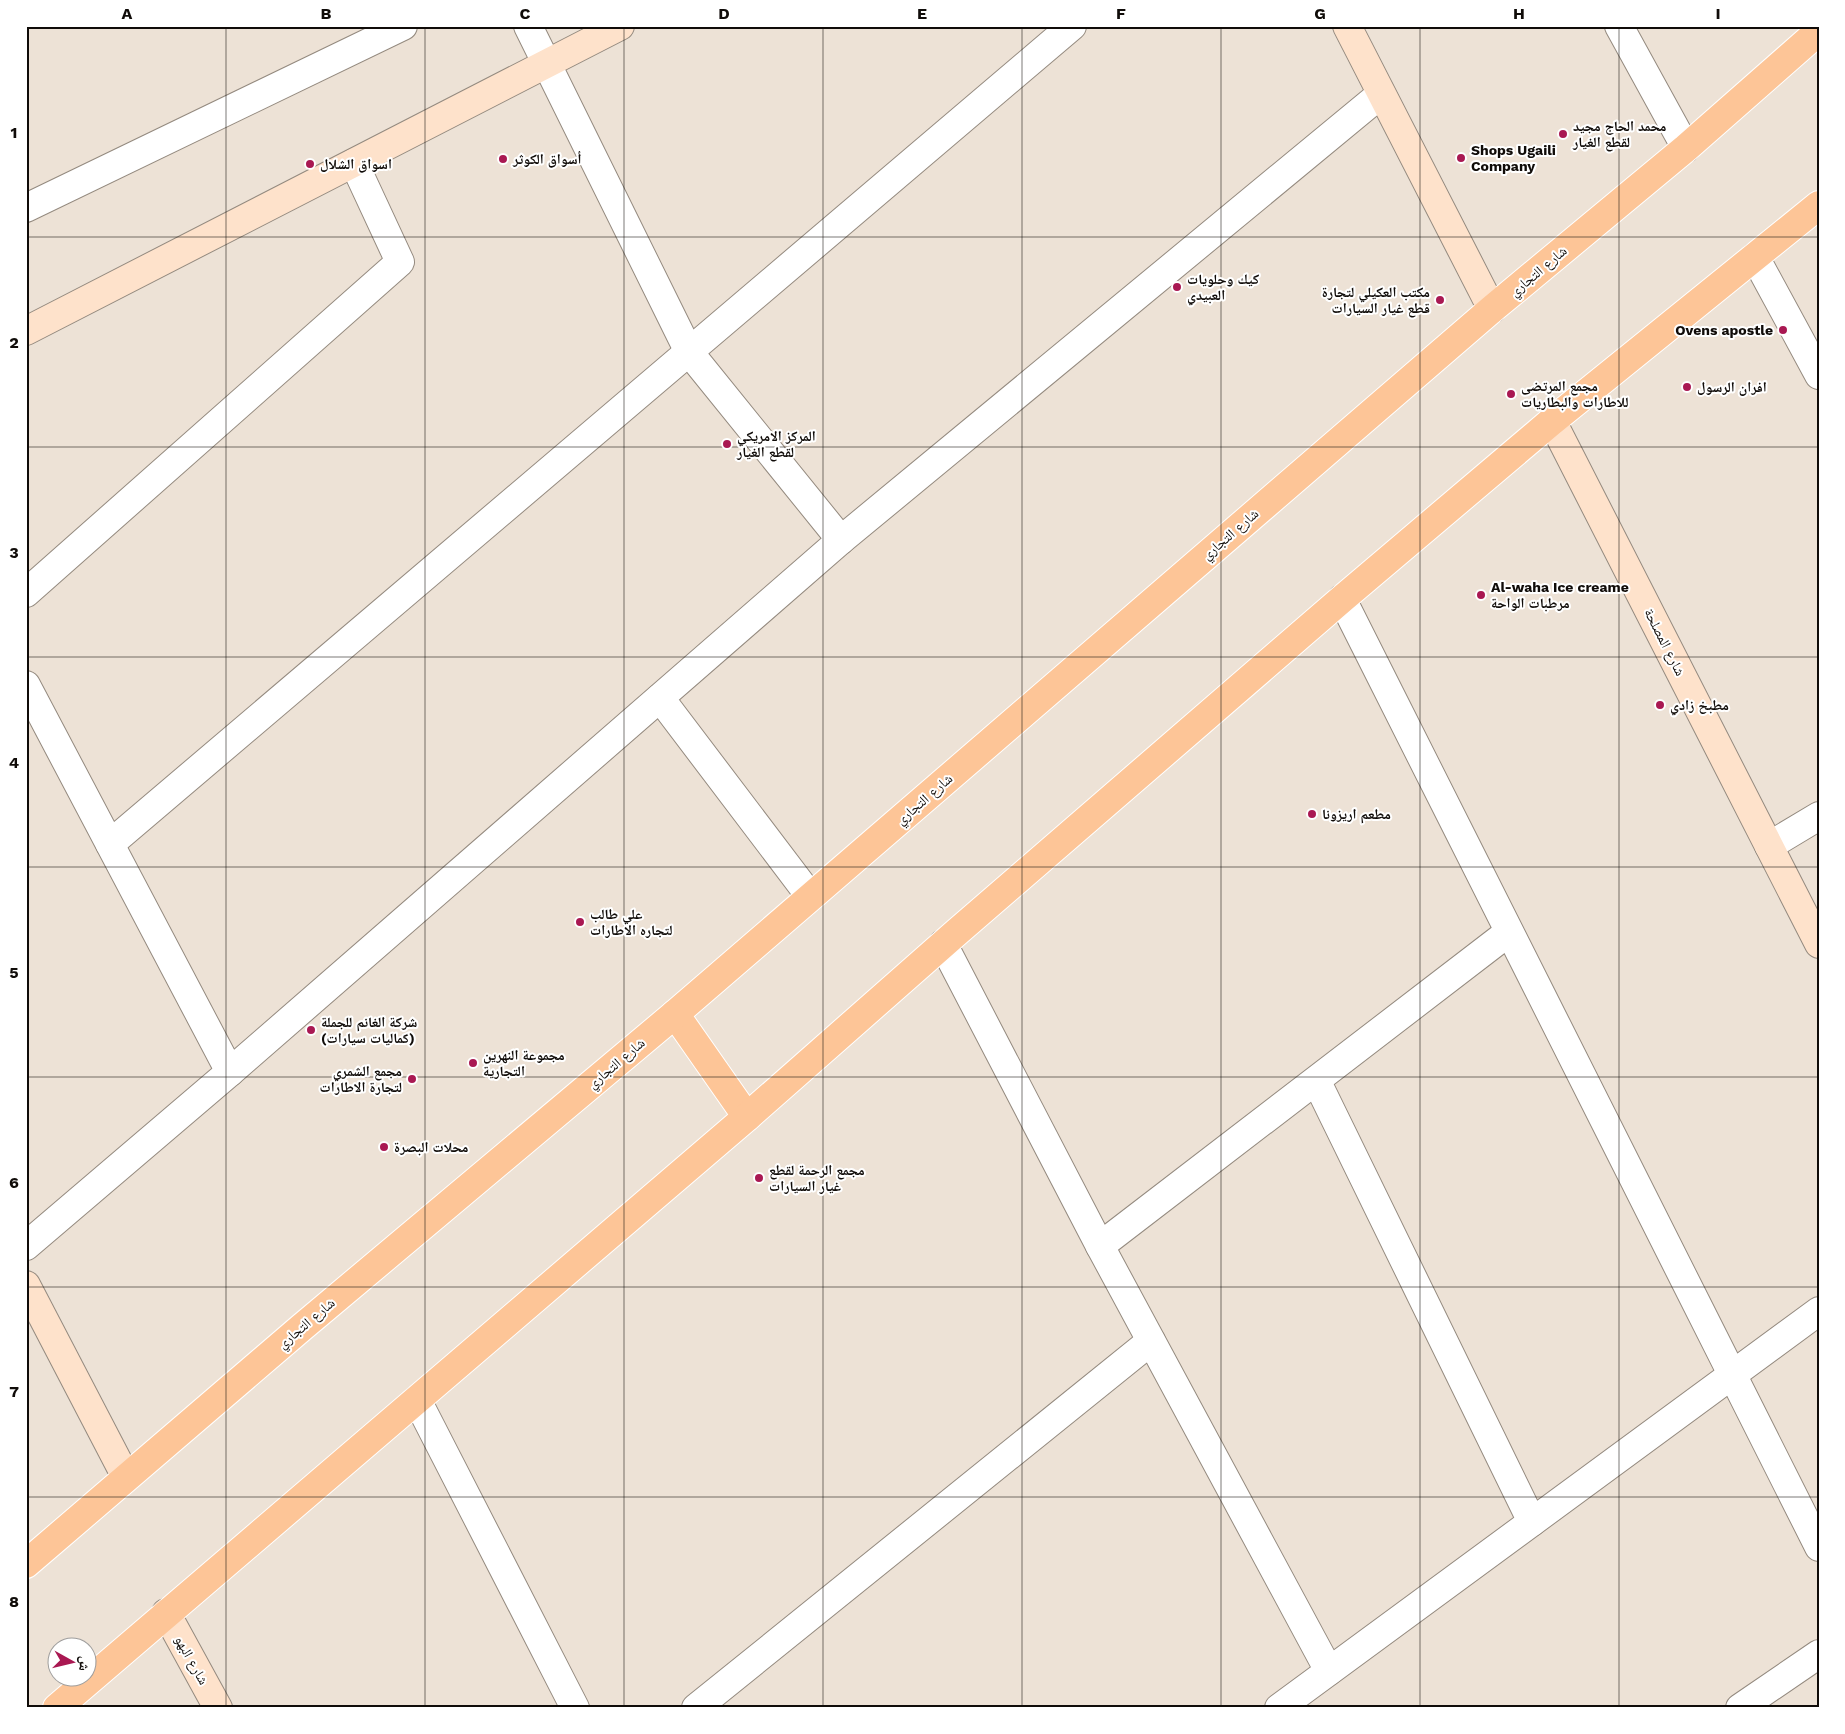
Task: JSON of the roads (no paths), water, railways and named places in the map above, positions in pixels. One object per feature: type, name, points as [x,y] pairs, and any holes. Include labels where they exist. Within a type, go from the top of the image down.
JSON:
[{"type":"main road","name":"شارع التجاري","points":[[26,1564],[126,1477],[675,1014],[1492,309],[1686,148],[1819,31]]},
{"type":"main road","points":[[57,1708],[747,1117],[943,944],[1342,599],[1552,421],[1819,205]]},
{"type":"main road","points":[[675,1014],[747,1117]]},
{"type":"street","points":[[26,208],[403,26]]},
{"type":"street","points":[[528,26],[688,352],[841,540]]},
{"type":"street","points":[[26,331],[620,26]]},
{"type":"street","points":[[110,844],[1072,26]]},
{"type":"street","points":[[1347,26],[1492,309]]},
{"type":"street","points":[[1620,26],[1686,148]]},
{"type":"street","points":[[26,1246],[230,1072],[841,540],[1381,94]]},
{"type":"street","points":[[26,593],[400,262],[354,163]]},
{"type":"street","points":[[1755,257],[1819,375]]},
{"type":"street","name":"شارع المصلحة","points":[[1552,421],[1819,944]]},
{"type":"street","points":[[1342,599],[1819,1547]]},
{"type":"street","points":[[26,685],[230,1072]]},
{"type":"street","points":[[660,698],[810,896]]},
{"type":"street","points":[[1768,846],[1819,816]]},
{"type":"street","points":[[1100,1246],[1317,1082],[1509,932]]},
{"type":"street","points":[[943,944],[1100,1246],[1329,1671]]},
{"type":"street","points":[[1317,1082],[1532,1522]]},
{"type":"street","points":[[26,1285],[126,1477]]},
{"type":"street","points":[[1279,1708],[1819,1311]]},
{"type":"street","points":[[696,1708],[1151,1341]]},
{"type":"street","points":[[417,1400],[575,1708]]},
{"type":"street","name":"شارع البهو","points":[[166,1613],[218,1708]]},
{"type":"street","points":[[1740,1708],[1819,1654]]},
{"type":"place","name":"محمد الحاج مجيد لقطع الغيار","points":[[1563,134]]},
{"type":"place","name":"Shops Ugaili Company","points":[[1461,158]]},
{"type":"place","name":"أسواق الكوثر","points":[[503,159]]},
{"type":"place","name":"اسواق الشلال","points":[[310,164]]},
{"type":"place","name":"كيك وحلويات العبيدي","points":[[1177,287]]},
{"type":"place","name":"مكتب العكيلي لتجارة قطع غيار السيارات","points":[[1440,300]]},
{"type":"place","name":"Ovens apostle","points":[[1783,330]]},
{"type":"place","name":"افران الرسول","points":[[1687,387]]},
{"type":"place","name":"مجمع المرتضى للاطارات والبطاريات","points":[[1511,394]]},
{"type":"place","name":"المركز الامريكي لقطع الغيار","points":[[727,444]]},
{"type":"place","name":"Al-waha Ice creame مرطبات الواحة","points":[[1481,595]]},
{"type":"place","name":"مطبخ زادي","points":[[1660,705]]},
{"type":"place","name":"مطعم اريزونا","points":[[1312,814]]},
{"type":"place","name":"علي طالب لتجاره الاطارات","points":[[580,922]]},
{"type":"place","name":"شركة الغانم للجملة (كماليات سيارات)","points":[[311,1030]]},
{"type":"place","name":"مجموعة النهرين التجارية","points":[[473,1063]]},
{"type":"place","name":"مجمع الشمري لتجارة الاطارات","points":[[412,1079]]},
{"type":"place","name":"محلات البصرة","points":[[384,1147]]},
{"type":"place","name":"مجمع الرحمة لقطع غيار السيارات","points":[[759,1178]]}]
